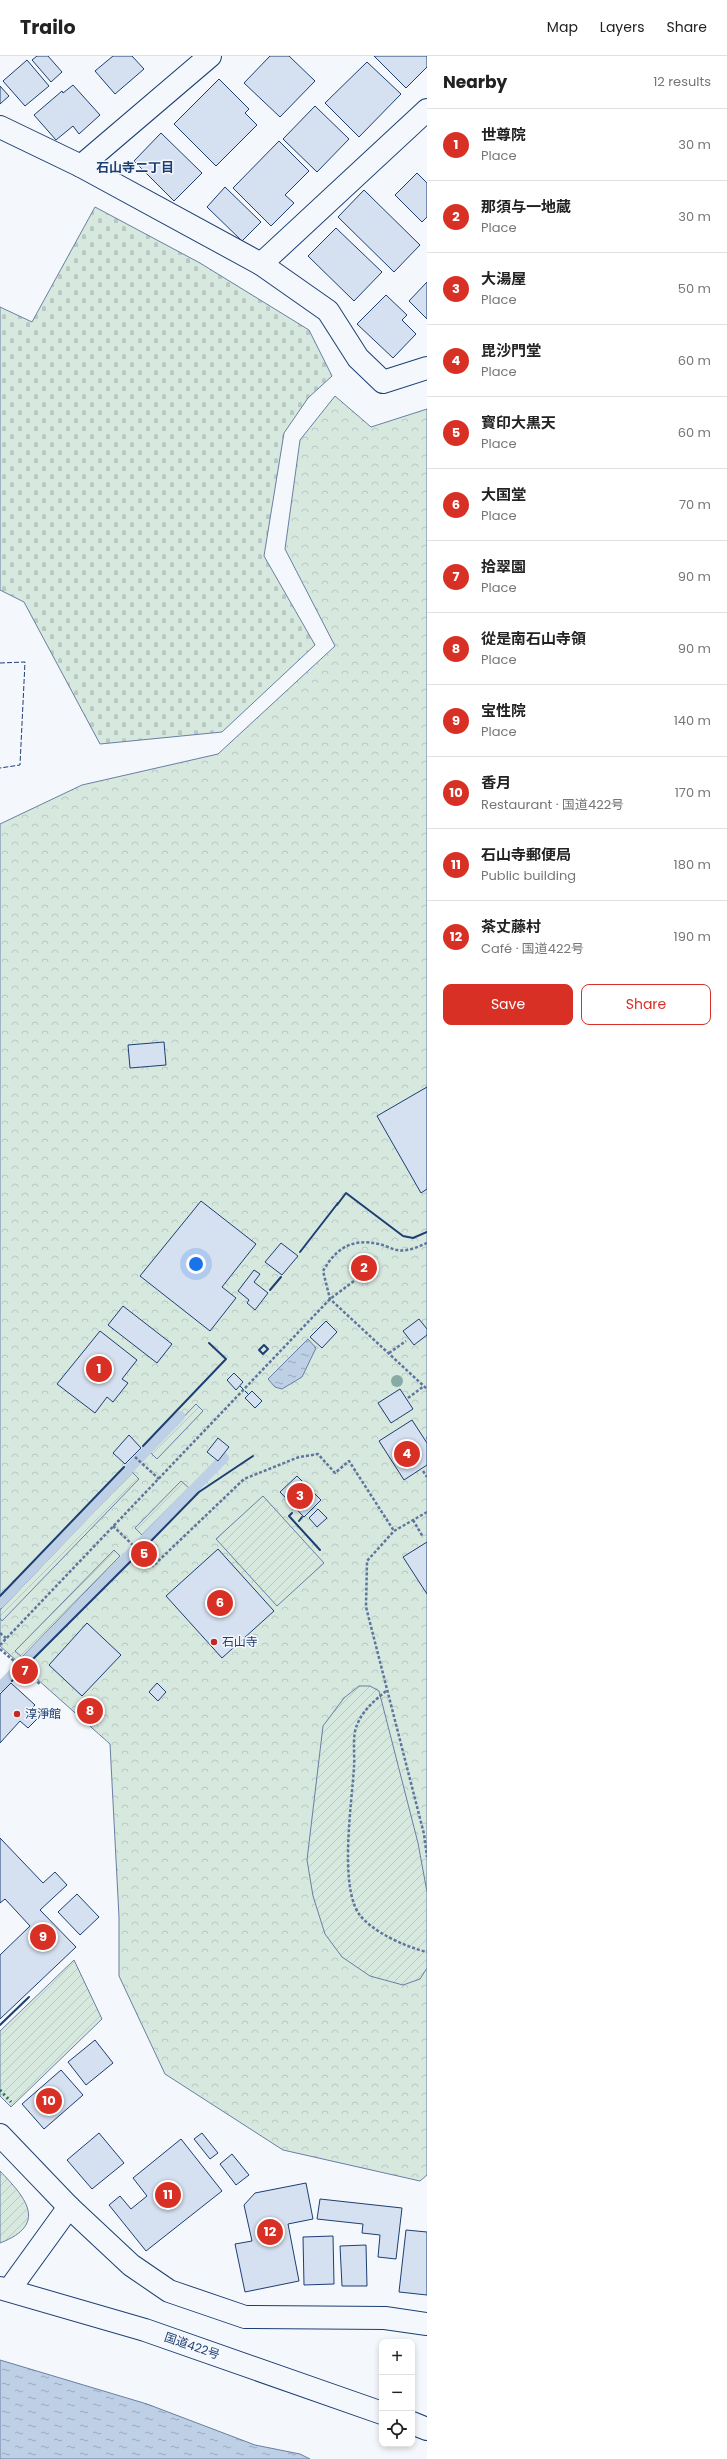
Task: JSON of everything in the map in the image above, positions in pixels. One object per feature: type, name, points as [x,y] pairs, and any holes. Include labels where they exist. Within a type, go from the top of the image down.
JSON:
[{"type":"main road","points":[[81,166],[210,56]]},
{"type":"main road","points":[[261,264],[427,110]]},
{"type":"main road","points":[[0,127],[81,166],[261,264],[328,311],[358,358],[383,382],[427,368]]},
{"type":"main road","points":[[0,2135],[69,2207],[131,2265],[169,2291],[244,2317],[384,2318],[427,2324]]},
{"type":"main road","points":[[5,2289],[69,2207]]},
{"type":"main road","name":"国道422号","points":[[5,2289],[145,2330],[379,2412]]},
{"type":"main road","points":[[415,2424],[427,2429]]},
{"type":"path","points":[[427,1243],[415,1249],[397,1250],[380,1244],[357,1241],[331,1256],[323,1271],[330,1299],[427,1389]]},
{"type":"path","points":[[0,1645],[330,1299],[358,1278]]},
{"type":"path","points":[[389,1353],[406,1341]]},
{"type":"path","points":[[408,1398],[424,1386]]},
{"type":"path","points":[[148,1560],[153,1566],[244,1479],[299,1457],[318,1454],[335,1473],[349,1461],[394,1531]]},
{"type":"path","points":[[135,1456],[159,1479]]},
{"type":"path","points":[[423,1471],[427,1477]]},
{"type":"path","points":[[427,1512],[394,1531],[367,1562],[366,1607],[386,1691],[424,1834],[427,1857]]},
{"type":"path","points":[[413,1520],[423,1537]]},
{"type":"path","points":[[114,1526],[133,1544],[136,1549]]},
{"type":"path","points":[[0,1633],[6,1638]]},
{"type":"path","points":[[0,1648],[21,1667]]},
{"type":"path","points":[[30,1675],[42,1685]]},
{"type":"path","points":[[386,1691],[369,1705],[356,1726],[348,1858],[351,1894],[359,1913],[368,1924],[410,1948],[427,1952]]},
{"type":"green space","points":[[95,207],[200,263],[309,330],[332,376],[308,398],[284,433],[264,556],[315,645],[222,732],[100,744],[24,602],[0,590],[0,307],[32,322]]},
{"type":"green space","name":"石山寺","points":[[335,396],[371,427],[427,409],[427,2175],[420,2181],[283,2150],[165,2074],[119,1976],[119,1917],[110,1744],[0,1646],[0,824],[82,785],[218,754],[335,646],[285,549],[300,440]]},
{"type":"green space","points":[[196,1404],[203,1411],[157,1459],[150,1452]]},
{"type":"green space","points":[[132,1472],[139,1479],[2,1621],[0,1618],[0,1610]]},
{"type":"green space","points":[[181,1481],[189,1488],[142,1535],[135,1528]]},
{"type":"green space","points":[[263,1496],[324,1563],[277,1606],[216,1539]]},
{"type":"green space","points":[[114,1550],[120,1556],[22,1657],[15,1651]]},
{"type":"green space","points":[[359,1686],[370,1686],[379,1691],[418,1843],[427,1892],[427,1968],[420,1979],[403,1985],[370,1976],[342,1957],[325,1934],[313,1896],[307,1860],[323,1726],[344,1698]]},
{"type":"green space","points":[[74,1960],[102,2019],[11,2107],[0,2096],[0,2031]]},
{"type":"green space","points":[[0,2171],[24,2200],[28,2209],[28,2218],[24,2227],[15,2235],[0,2243]]},
{"type":"water","points":[[308,1339],[316,1348],[302,1377],[282,1389],[275,1387],[268,1379]]},
{"type":"water","points":[[0,2360],[147,2404],[255,2445],[300,2454],[310,2459],[0,2459]]},
{"type":"building","points":[[37,56],[48,56],[62,72],[51,82],[32,60]]},
{"type":"building","points":[[113,56],[132,56],[144,69],[115,94],[95,71]]},
{"type":"building","points":[[270,56],[289,56],[315,81],[280,117],[244,83]]},
{"type":"building","points":[[374,56],[427,56],[427,67],[406,88]]},
{"type":"building","points":[[27,60],[49,86],[25,106],[3,81]]},
{"type":"building","points":[[367,62],[401,94],[359,137],[325,103]]},
{"type":"building","points":[[219,79],[249,109],[245,113],[257,125],[216,166],[174,124]]},
{"type":"building","points":[[73,85],[100,115],[79,134],[73,126],[56,140],[34,115],[62,91],[63,93]]},
{"type":"building","points":[[0,86],[9,96],[0,104]]},
{"type":"building","points":[[315,106],[349,139],[317,172],[283,139]]},
{"type":"building","points":[[161,133],[202,173],[174,201],[134,161]]},
{"type":"building","points":[[279,141],[309,171],[285,195],[294,203],[271,226],[233,188]]},
{"type":"building","points":[[417,173],[427,183],[427,217],[422,222],[395,195]]},
{"type":"building","points":[[225,187],[261,222],[242,241],[207,207]]},
{"type":"building","points":[[364,190],[420,245],[394,272],[338,217]]},
{"type":"building","points":[[336,228],[382,272],[354,301],[308,256]]},
{"type":"building","points":[[427,282],[427,319],[409,301]]},
{"type":"building","points":[[386,295],[407,315],[402,320],[416,334],[393,358],[357,324]]},
{"type":"building","points":[[164,1042],[166,1065],[130,1068],[128,1045]]},
{"type":"building","points":[[427,1087],[427,1189],[421,1193],[377,1116]]},
{"type":"building","points":[[201,1201],[256,1244],[222,1287],[236,1298],[210,1331],[140,1276]]},
{"type":"building","points":[[281,1243],[298,1256],[282,1275],[265,1262]]},
{"type":"building","points":[[364,1264],[372,1272],[364,1280],[356,1272]]},
{"type":"building","points":[[254,1270],[260,1274],[254,1282],[268,1293],[255,1310],[247,1303],[249,1300],[238,1291]]},
{"type":"building","points":[[123,1306],[172,1344],[157,1363],[108,1325]]},
{"type":"building","points":[[419,1319],[427,1329],[427,1335],[414,1345],[403,1331]]},
{"type":"building","points":[[326,1321],[337,1332],[322,1348],[310,1337]]},
{"type":"building","points":[[100,1331],[137,1360],[122,1379],[128,1383],[113,1402],[107,1397],[95,1413],[57,1384]]},
{"type":"building","points":[[234,1373],[243,1382],[236,1390],[227,1380]]},
{"type":"building","points":[[400,1389],[413,1409],[391,1423],[378,1403]]},
{"type":"building","points":[[252,1391],[262,1401],[255,1408],[245,1398]]},
{"type":"building","points":[[412,1420],[427,1443],[427,1465],[404,1480],[379,1441]]},
{"type":"building","points":[[129,1435],[141,1448],[125,1464],[113,1453]]},
{"type":"building","points":[[218,1438],[229,1447],[218,1461],[207,1452]]},
{"type":"building","points":[[297,1476],[321,1500],[304,1517],[280,1492]]},
{"type":"building","points":[[318,1509],[327,1518],[317,1527],[309,1518]]},
{"type":"building","points":[[145,1540],[157,1552],[142,1567],[131,1555]]},
{"type":"building","points":[[427,1542],[427,1594],[403,1557]]},
{"type":"building","points":[[218,1549],[274,1611],[222,1658],[166,1596]]},
{"type":"building","points":[[87,1623],[121,1655],[82,1696],[49,1665]]},
{"type":"building","points":[[28,1660],[36,1669],[23,1682],[15,1674]]},
{"type":"building","name":"淳淨館","points":[[11,1683],[35,1705],[30,1710],[38,1718],[28,1728],[20,1721],[0,1743],[0,1694]]},
{"type":"building","points":[[157,1683],[166,1692],[158,1701],[149,1692]]},
{"type":"building","points":[[0,1838],[43,1883],[55,1872],[67,1885],[40,1910],[76,1947],[0,2019],[0,1955],[30,1926],[5,1899],[0,1903]]},
{"type":"building","points":[[77,1894],[99,1917],[80,1935],[58,1912]]},
{"type":"building","points":[[95,2040],[113,2063],[86,2085],[68,2062]]},
{"type":"building","points":[[61,2070],[83,2095],[44,2129],[22,2104]]},
{"type":"building","points":[[99,2133],[124,2163],[92,2189],[67,2160]]},
{"type":"building","points":[[202,2133],[218,2153],[210,2159],[194,2139]]},
{"type":"building","points":[[181,2139],[222,2191],[146,2251],[109,2205],[120,2196],[131,2209],[147,2196],[133,2178]]},
{"type":"building","points":[[232,2154],[249,2175],[236,2185],[220,2164]]},
{"type":"building","points":[[306,2183],[313,2219],[288,2224],[299,2281],[245,2292],[235,2244],[252,2241],[244,2205],[255,2193]]},
{"type":"building","points":[[320,2199],[402,2208],[396,2259],[378,2257],[380,2235],[362,2233],[363,2224],[317,2219]]},
{"type":"building","points":[[406,2230],[427,2232],[427,2295],[399,2292]]},
{"type":"building","points":[[333,2236],[334,2284],[304,2285],[303,2237]]},
{"type":"building","points":[[366,2245],[367,2286],[342,2286],[340,2246]]},
{"type":"waterway","points":[[0,1603],[180,1416]]},
{"type":"waterway","points":[[0,1687],[224,1458]]},
{"type":"hedge","points":[[0,2090],[11,2102]]},
{"type":"fence","points":[[0,663],[25,662],[20,765],[0,768]]},
{"type":"fence","points":[[240,1386],[248,1394]]},
{"type":"wall","points":[[337,1205],[346,1193],[403,1236],[413,1238],[427,1232]]},
{"type":"wall","points":[[300,1252],[338,1203]]},
{"type":"wall","points":[[270,1290],[281,1277]]},
{"type":"wall","points":[[143,1446],[226,1359],[209,1343]]},
{"type":"wall","points":[[264,1345],[268,1349],[263,1354],[259,1350],[264,1345]]},
{"type":"wall","points":[[150,1542],[199,1492],[253,1456]]},
{"type":"wall","points":[[0,1596],[124,1467]]},
{"type":"wall","points":[[292,1513],[289,1516],[320,1550]]},
{"type":"wall","points":[[299,1521],[302,1517]]},
{"type":"wall","points":[[31,1661],[132,1560]]},
{"type":"wall","points":[[12,1681],[16,1677]]},
{"type":"wall","points":[[0,2025],[29,1997]]},
{"type":"place","name":"那須与一地蔵","points":[[364,1268]]},
{"type":"place","name":"世尊院","points":[[99,1369]]},
{"type":"place","name":"毘沙門堂","points":[[407,1454]]},
{"type":"place","name":"大湯屋","points":[[300,1496]]},
{"type":"place","name":"寳印大黒天","points":[[144,1554]]},
{"type":"place","name":"大国堂","points":[[220,1603]]},
{"type":"place","name":"石山寺","points":[[214,1642]]},
{"type":"place","name":"拾翠園","points":[[25,1671]]},
{"type":"place","name":"從是南石山寺領","points":[[90,1711]]},
{"type":"place","name":"淳淨館","points":[[17,1714]]},
{"type":"place","name":"宝性院","points":[[43,1937]]},
{"type":"place","name":"香月","points":[[49,2101]]},
{"type":"place","name":"石山寺郵便局","points":[[168,2195]]},
{"type":"place","name":"茶丈藤村","points":[[270,2232]]},
{"type":"district","name":"石山寺二丁目","points":[[135,167]]}]
